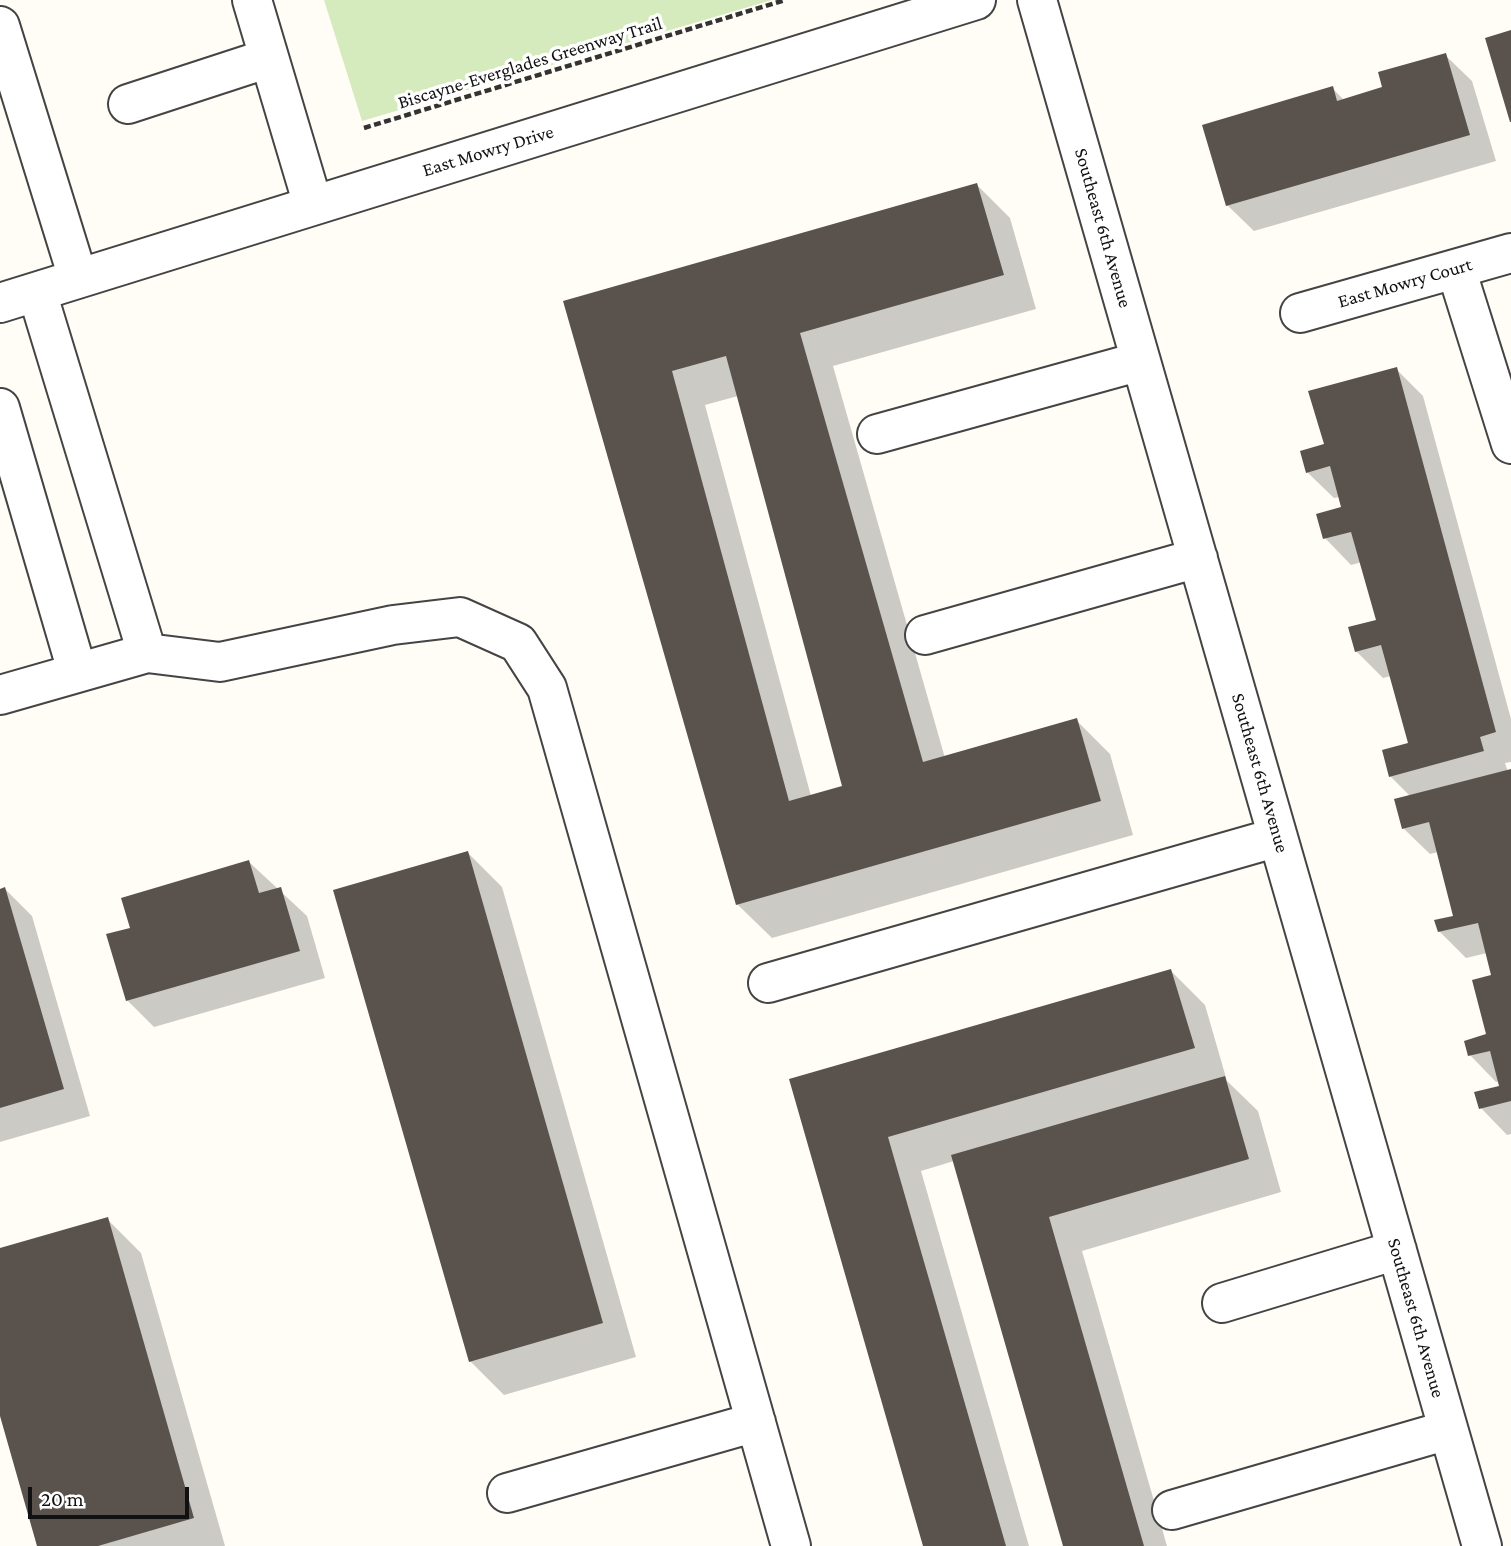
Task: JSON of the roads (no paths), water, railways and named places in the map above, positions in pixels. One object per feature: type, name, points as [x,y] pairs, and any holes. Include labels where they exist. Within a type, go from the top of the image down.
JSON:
[{"type":"street","points":[[252,0],[313,205]]},
{"type":"street","name":"East Mowry Drive","points":[[0,303],[976,0]]},
{"type":"street","name":"Southeast 6th Avenue","points":[[1037,0],[1482,1546]]},
{"type":"street","points":[[0,26],[78,278]]},
{"type":"street","points":[[128,104],[269,58]]},
{"type":"street","name":"East Mowry Court","points":[[1300,313],[1511,253]]},
{"type":"street","points":[[1456,268],[1511,443]]},
{"type":"street","points":[[37,292],[147,653]]},
{"type":"street","points":[[877,435],[1141,361]]},
{"type":"street","points":[[0,408],[77,671]]},
{"type":"street","points":[[925,635],[1198,558]]},
{"type":"street","points":[[0,695],[147,653],[220,662],[393,625],[460,617],[518,643],[547,688],[791,1546]]},
{"type":"street","points":[[768,983],[1278,837]]},
{"type":"street","points":[[1222,1303],[1397,1251]]},
{"type":"street","points":[[507,1493],[756,1422]]},
{"type":"street","points":[[1172,1510],[1448,1430]]}]
